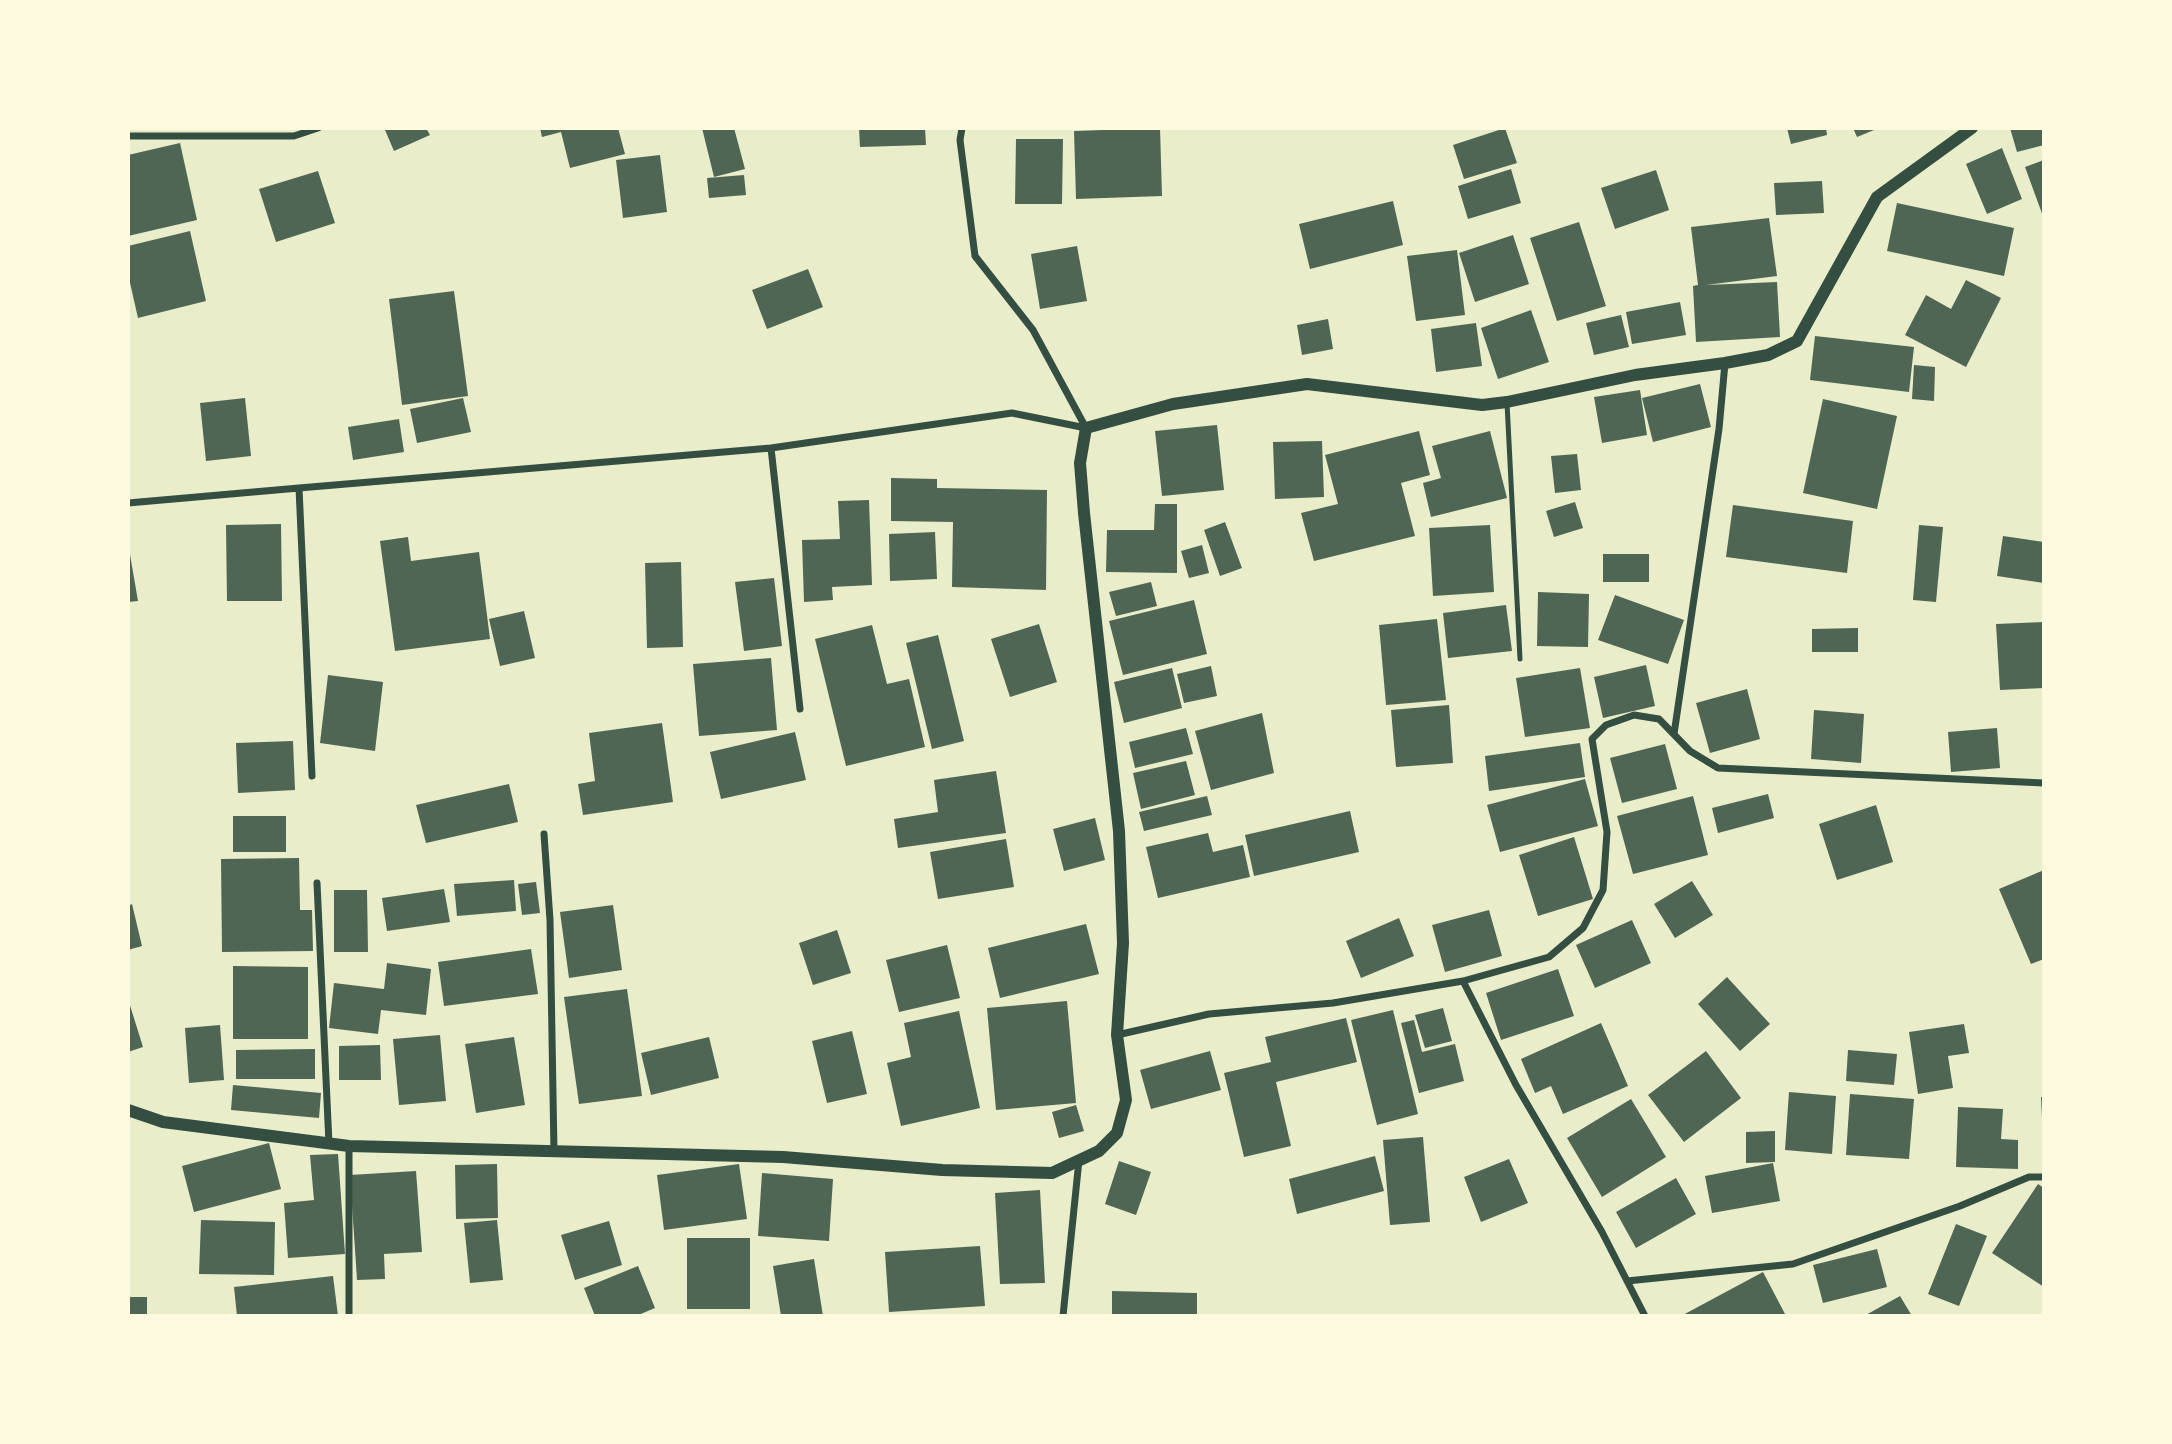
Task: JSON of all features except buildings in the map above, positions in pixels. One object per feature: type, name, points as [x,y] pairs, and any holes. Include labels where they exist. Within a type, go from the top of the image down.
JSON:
[{"type":"street","points":[[128,136],[295,136],[318,128]]},
{"type":"street","points":[[128,1110],[163,1122],[329,1145],[783,1157],[942,1170],[1052,1173],[1099,1151],[1117,1133],[1126,1100],[1117,1035],[1123,943],[1119,831],[1083,500],[1080,463],[1086,428],[1034,330],[975,256],[960,140],[962,128]]},
{"type":"street","points":[[128,503],[771,448],[1012,413],[1086,428],[1173,404],[1307,384],[1482,405],[1635,375],[1768,355],[1797,341],[1877,197],[1972,128]]},
{"type":"street","points":[[1674,734],[1720,429],[1725,363]]},
{"type":"street","points":[[771,448],[800,709]]},
{"type":"street","points":[[299,488],[312,776]]},
{"type":"street","points":[[1117,1035],[1209,1014],[1333,1003],[1463,981],[1549,957],[1583,928],[1603,890],[1607,832],[1592,739],[1606,725],[1634,715],[1658,719],[1690,751],[1718,768],[2044,783]]},
{"type":"street","points":[[544,834],[550,920],[554,1152]]},
{"type":"street","points":[[317,884],[329,1145]]},
{"type":"street","points":[[1463,981],[1516,1085],[1602,1232],[1645,1316]]},
{"type":"street","points":[[349,1146],[349,1316]]},
{"type":"street","points":[[1063,1316],[1079,1160]]},
{"type":"street","points":[[1627,1281],[1793,1264],[1960,1206],[2029,1177],[2044,1177]]},
{"type":"lane","points":[[1507,402],[1520,659]]}]
